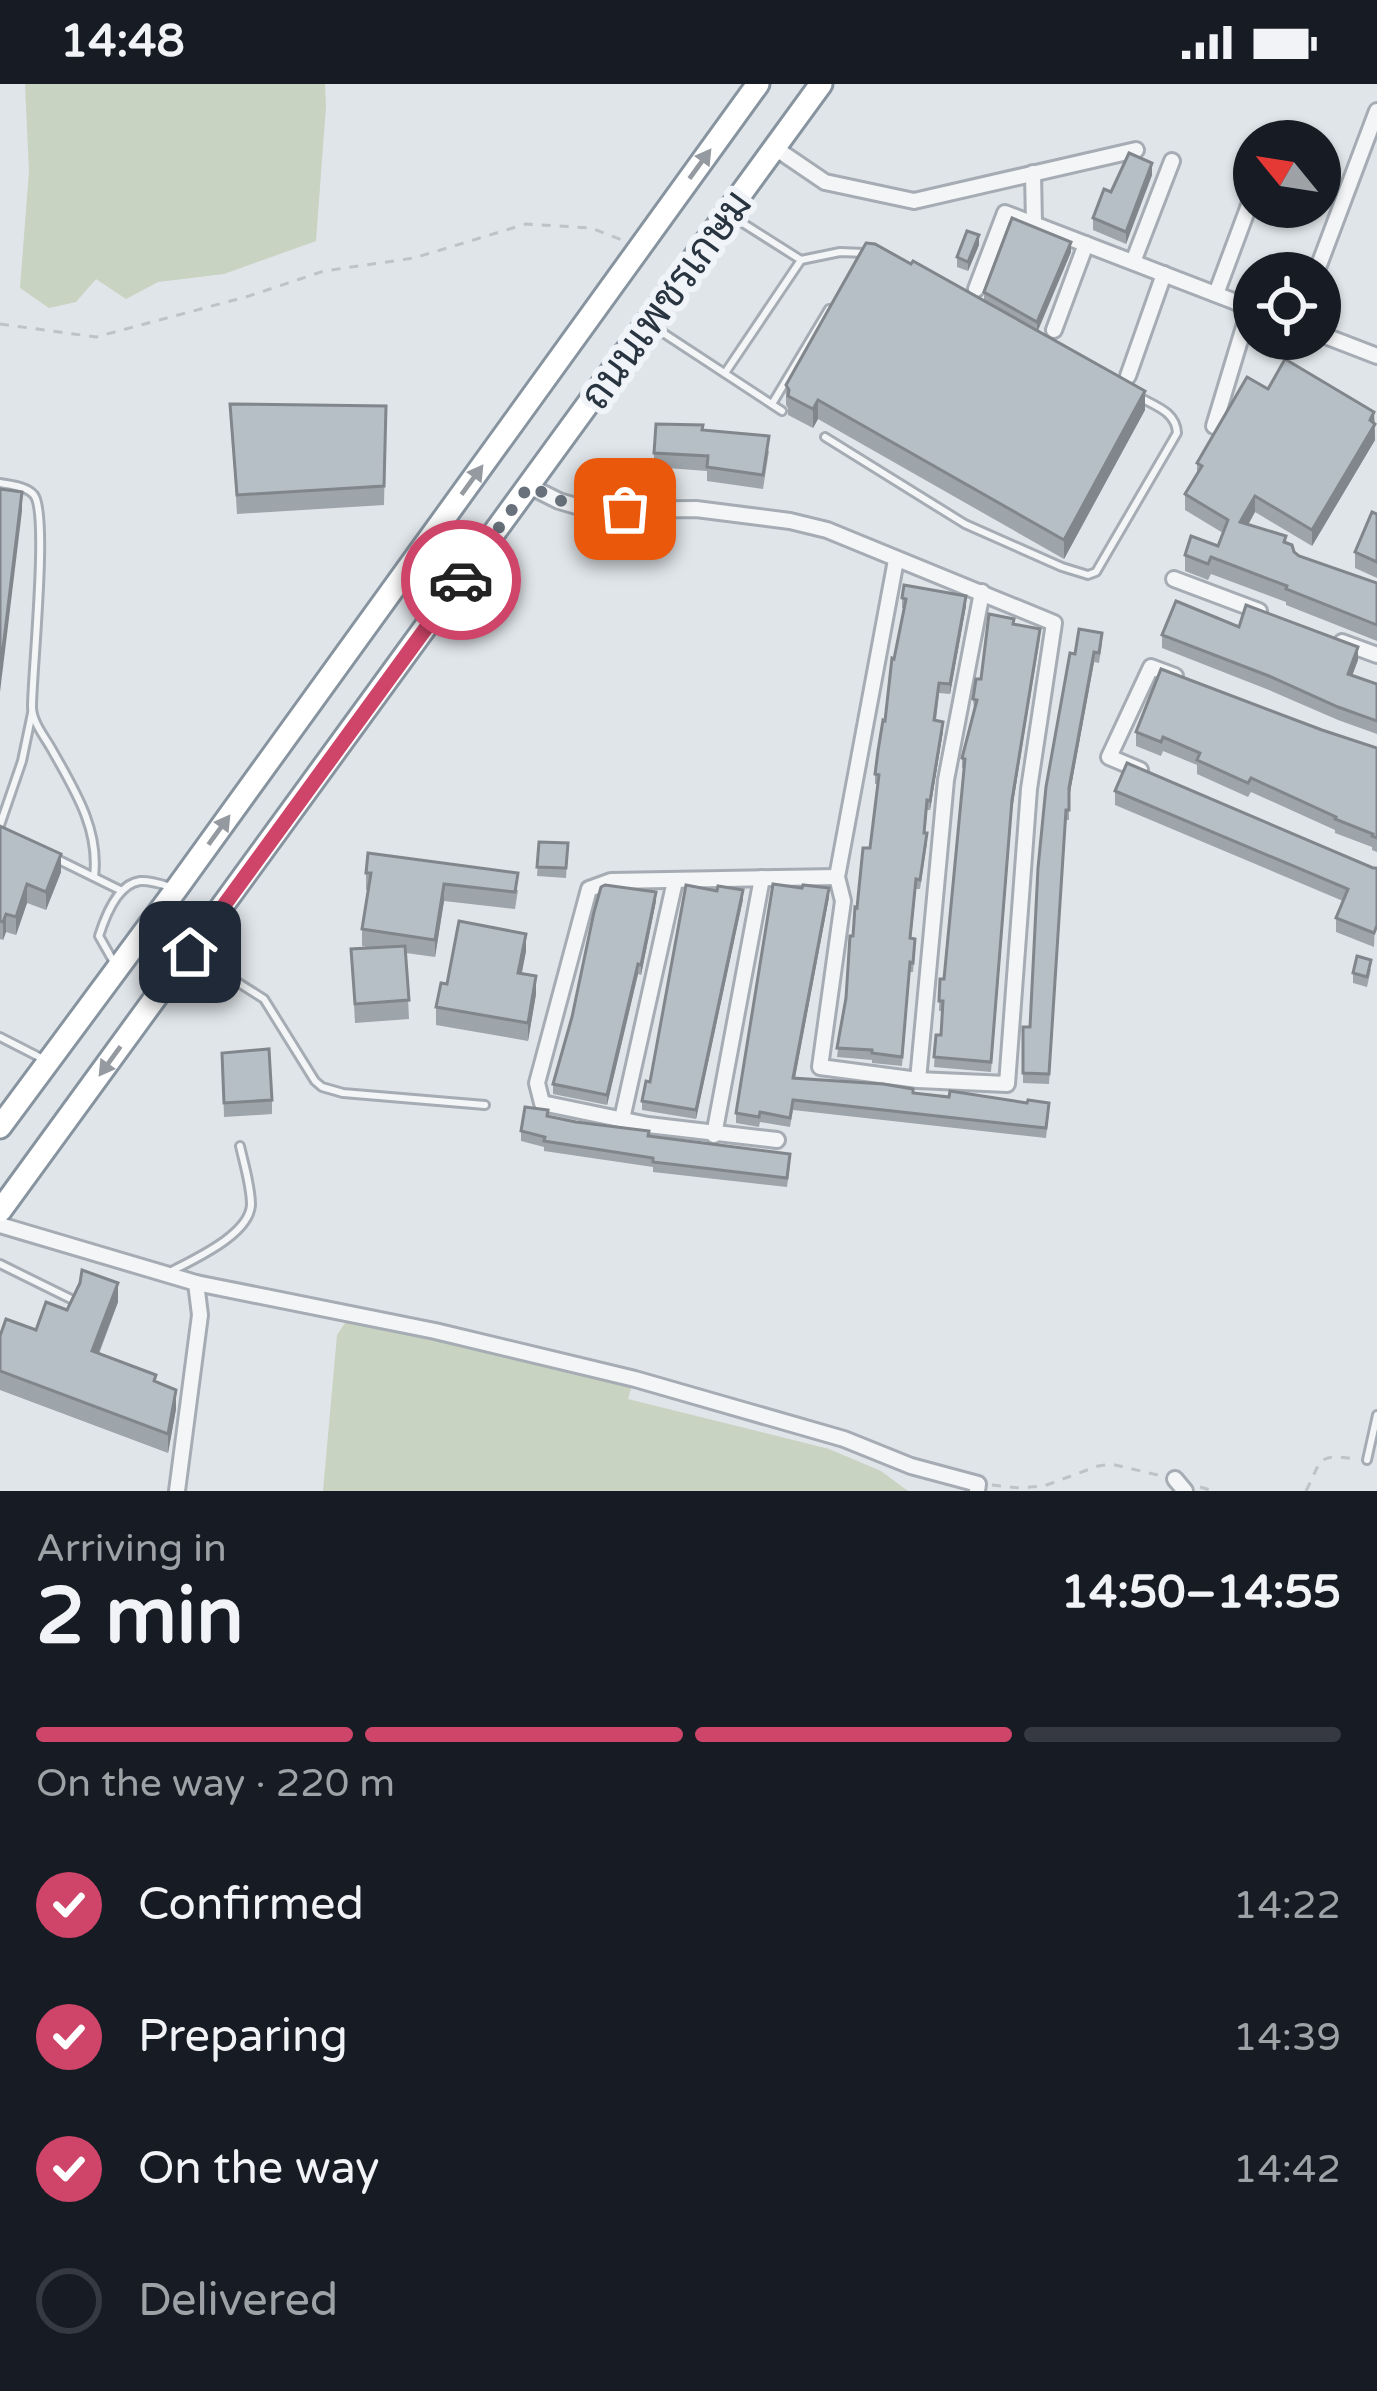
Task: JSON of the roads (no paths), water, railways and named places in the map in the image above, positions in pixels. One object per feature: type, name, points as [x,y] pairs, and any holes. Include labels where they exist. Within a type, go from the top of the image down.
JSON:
[{"type":"highway","name":"ถนนเพชรเกษม","points":[[0,1127],[758,84]]},
{"type":"highway","name":"ถนนเพชรเกษม","points":[[0,1211],[821,84]]},
{"type":"street","points":[[1324,252],[1377,111]]},
{"type":"street","points":[[775,148],[825,182],[914,201],[1136,150]]},
{"type":"street","points":[[1133,262],[1172,161]]},
{"type":"street","points":[[1034,173],[1034,224]]},
{"type":"street","points":[[976,289],[1005,213],[1233,301]]},
{"type":"street","points":[[1216,294],[1241,228]]},
{"type":"street","points":[[1054,330],[1086,244]]},
{"type":"street","points":[[1128,383],[1164,274]]},
{"type":"street","points":[[1341,342],[1377,356]]},
{"type":"street","points":[[1214,426],[1235,360]]},
{"type":"street","points":[[529,486],[590,510],[696,509],[827,530],[1054,623],[1029,789],[1007,1084],[918,1080],[820,1067],[843,901],[837,878],[896,560]]},
{"type":"street","points":[[1174,580],[1276,617]]},
{"type":"street","points":[[918,1080],[946,780],[982,592]]},
{"type":"street","points":[[1336,640],[1377,655]]},
{"type":"street","points":[[1150,775],[1109,757],[1151,667],[1190,682]]},
{"type":"street","points":[[714,1135],[762,878]]},
{"type":"street","points":[[777,1140],[714,1135],[542,1103],[537,1083],[589,889],[611,881],[837,878]]},
{"type":"street","points":[[622,1119],[675,881]]},
{"type":"street","points":[[0,1225],[196,1283],[435,1331],[634,1379],[823,1432],[977,1487]]},
{"type":"street","points":[[177,1491],[200,1315],[196,1283]]},
{"type":"lane","points":[[727,213],[801,260],[840,252],[874,253]]},
{"type":"lane","points":[[851,272],[862,253]]},
{"type":"lane","points":[[724,373],[801,260]]},
{"type":"lane","points":[[772,404],[829,309]]},
{"type":"lane","points":[[648,322],[782,411]]},
{"type":"lane","points":[[825,437],[965,524],[1088,575],[1096,572],[1177,433],[1169,414],[1128,383]]},
{"type":"lane","points":[[0,483],[29,490],[38,500],[40,520],[32,713],[0,825]]},
{"type":"lane","points":[[32,713],[91,829],[96,849],[94,877]]},
{"type":"lane","points":[[44,854],[123,892]]},
{"type":"lane","points":[[118,969],[99,936],[123,892],[138,881],[178,888]]},
{"type":"lane","points":[[190,952],[263,999],[322,1087],[485,1105]]},
{"type":"lane","points":[[0,1037],[48,1062]]},
{"type":"lane","points":[[167,1274],[246,1222],[251,1204],[240,1146]]},
{"type":"lane","points":[[0,1264],[73,1300]]},
{"type":"lane","points":[[1366,1460],[1377,1415]]}]
